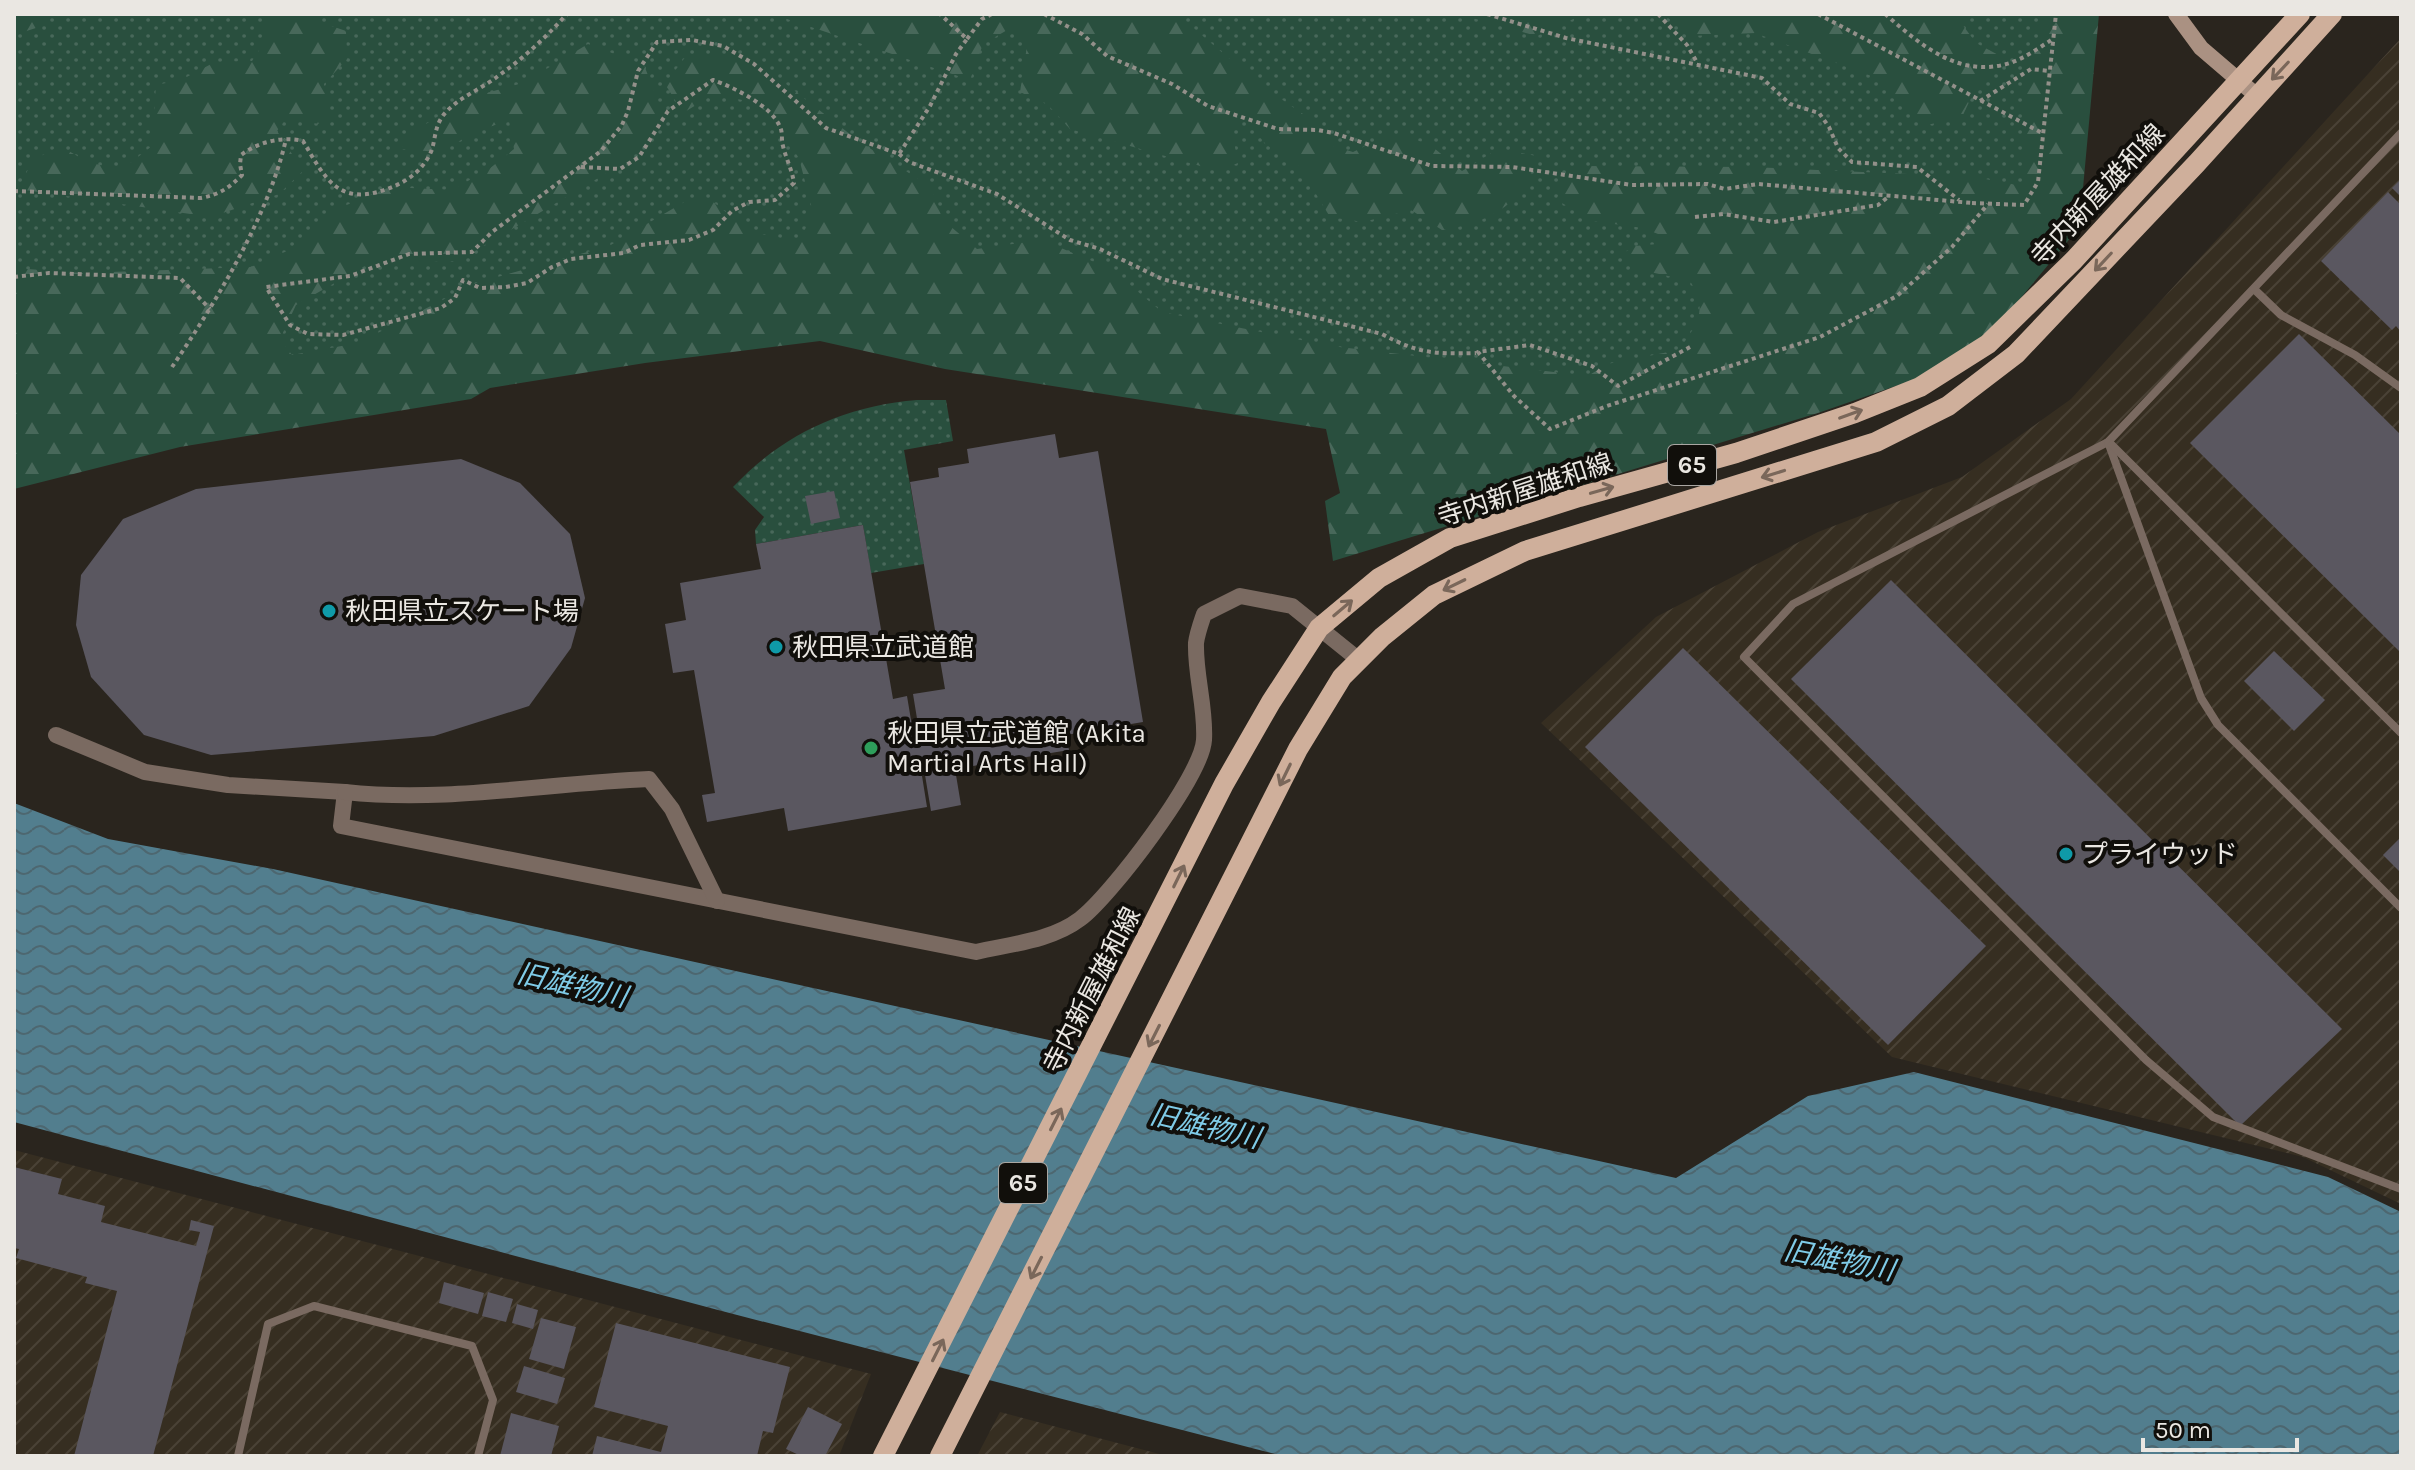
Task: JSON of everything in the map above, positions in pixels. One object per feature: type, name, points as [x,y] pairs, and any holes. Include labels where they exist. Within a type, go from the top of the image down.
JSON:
[{"type":"main road","name":"寺内新屋雄和線","points":[[883,1456],[1145,946],[1224,784],[1271,702],[1319,628],[1379,578],[1450,538],[1579,497],[1736,453],[1855,413],[1920,387],[1988,344],[2074,260],[2300,14]]},
{"type":"main road","name":"寺内新屋雄和線","points":[[940,1456],[1298,749],[1342,677],[1382,637],[1434,595],[1525,551],[1876,442],[1948,406],[2016,354],[2332,14]]},
{"type":"street","points":[[2176,14],[2201,48],[2257,96]]},
{"type":"street","points":[[345,792],[341,826],[976,952],[1041,938],[1079,920],[1117,883],[1189,778],[1204,743],[1196,641],[1204,614],[1240,596],[1292,606],[1359,660]]},
{"type":"street","points":[[56,735],[145,772],[228,785],[392,797],[649,779],[672,809],[717,901]]},
{"type":"lane","points":[[2401,133],[2108,442],[1793,604],[1744,657],[2146,1060],[2213,1117],[2401,1189]]},
{"type":"lane","points":[[2254,289],[2281,315],[2355,355],[2401,388]]},
{"type":"lane","points":[[2108,442],[2401,733]]},
{"type":"lane","points":[[2108,442],[2201,698],[2218,725],[2401,908]]},
{"type":"lane","points":[[238,1456],[268,1324],[314,1306],[472,1346],[493,1400],[478,1456]]},
{"type":"path","points":[[14,191],[214,196],[242,175],[241,155],[253,146],[286,139],[303,141],[327,179],[349,195],[372,195],[406,182],[431,154],[434,131],[447,111],[536,47],[567,14]]},
{"type":"path","points":[[940,14],[967,39]]},
{"type":"path","points":[[899,154],[930,106],[956,54],[982,19],[992,14]]},
{"type":"path","points":[[1044,14],[1082,34],[1107,56],[1172,84],[1208,106],[1278,129],[1334,133],[1432,166],[1512,167],[1632,185],[1707,184],[1725,189],[1758,184],[1888,197],[2024,205],[2038,182],[2056,14]]},
{"type":"path","points":[[1487,14],[1566,38],[1762,78],[1790,104],[1819,113],[1838,148],[1852,162],[1917,167],[1957,199],[1972,203]]},
{"type":"path","points":[[1658,14],[1687,45],[1698,64]]},
{"type":"path","points":[[1818,14],[2044,134]]},
{"type":"path","points":[[1885,14],[1933,53],[1965,66],[2014,62],[2053,39]]},
{"type":"path","points":[[581,167],[620,169],[639,157],[668,111],[713,80],[736,88],[766,110],[780,126],[794,183],[775,200],[749,202],[732,211],[713,230],[689,240],[640,245],[624,253],[571,259],[527,283],[506,287],[480,288],[463,280],[455,298],[441,308],[343,335],[308,334],[290,325],[266,287],[350,276],[409,254],[472,252],[492,232],[601,151],[622,125],[638,71],[657,42],[692,40],[723,46],[754,64],[826,128],[997,194],[1070,240],[1100,249],[1162,279],[1382,334],[1405,346],[1433,354],[1476,353]]},
{"type":"path","points":[[1980,101],[2031,69],[2050,71]]},
{"type":"path","points":[[172,367],[210,309],[279,173],[286,139]]},
{"type":"path","points":[[1695,217],[1723,214],[1774,222],[1878,205],[1888,197]]},
{"type":"path","points":[[1690,347],[1618,386],[1592,366],[1530,345],[1478,352],[1514,396],[1550,429],[1607,406],[1820,337],[1897,296],[1952,247],[1988,204]]},
{"type":"path","points":[[14,277],[49,273],[180,278],[210,309]]},
{"type":"shaded area","points":[[2401,38],[2401,1204],[2303,1157],[1892,1057],[1541,723],[1656,617],[1818,532],[1962,477],[2071,399]]},
{"type":"shaded area","points":[[14,1150],[871,1374],[839,1456],[14,1456]]},
{"type":"shaded area","points":[[1000,1412],[1106,1440],[1167,1456],[977,1456]]},
{"type":"green space","points":[[14,14],[2064,14],[2043,186],[1665,405],[907,275],[316,387],[14,339]]},
{"type":"green space","points":[[14,14],[51,14],[39,27],[14,35]]},
{"type":"green space","points":[[265,14],[312,14],[317,21],[346,31],[347,59],[324,84],[330,125],[285,120],[277,131],[303,171],[279,194],[211,217],[18,189],[33,160],[60,146],[86,161],[120,171],[152,146],[156,85],[181,80],[215,62],[252,61],[266,40]]},
{"type":"green space","points":[[772,14],[1177,14],[1258,83],[1303,114],[1333,146],[1353,152],[1392,133],[1429,144],[1462,171],[1498,149],[1537,156],[1526,183],[1513,200],[1495,213],[1464,225],[1442,230],[1411,210],[1363,222],[1330,217],[1299,166],[1264,143],[1252,124],[1236,116],[1231,126],[1238,163],[1218,171],[1070,129],[1048,105],[1020,92],[1027,46],[1009,29],[983,44],[970,80]]},
{"type":"green space","points":[[1458,14],[1584,14],[1537,36]]},
{"type":"green space","points":[[1663,14],[1956,16],[1976,43],[2004,58],[1979,81],[1962,117],[1927,125],[1896,101],[1877,78],[1755,33],[1692,36]]},
{"type":"green space","points":[[2041,14],[2099,14],[2083,188],[2101,201],[1991,334],[1916,379],[1818,413],[1333,561],[1325,501],[1340,493],[1326,429],[945,369],[820,341],[645,363],[490,388],[471,399],[180,447],[14,489],[14,268],[82,273],[251,267],[287,251],[337,209],[390,187],[452,190],[489,169],[514,149],[509,120],[478,131],[439,152],[400,149],[421,127],[468,98],[523,83],[588,44],[644,65],[666,122],[605,174],[458,261],[368,264],[296,305],[280,339],[292,355],[358,343],[476,283],[609,246],[686,201],[712,201],[751,232],[801,242],[812,209],[799,158],[761,104],[714,94],[683,113],[665,84],[686,56],[749,55],[860,142],[931,187],[943,220],[977,249],[1042,240],[1111,269],[1162,312],[1331,346],[1588,376],[1607,364],[1679,350],[1695,325],[1699,301],[1690,281],[1637,269],[1620,255],[1635,246],[1658,244],[1658,234],[1643,228],[1592,221],[1557,200],[1562,178],[1581,166],[1750,167],[1975,177],[2022,186],[2026,59],[2043,48]]},
{"type":"green space","points":[[946,400],[953,441],[904,450],[924,564],[871,573],[863,525],[756,544],[755,530],[764,517],[733,487],[752,468],[794,438],[840,416],[890,403]]},
{"type":"water","name":"旧雄物川","points":[[14,803],[108,839],[273,869],[1676,1178],[1808,1096],[1914,1072],[2328,1177],[2401,1212],[2401,1456],[1283,1456],[718,1310],[14,1122]]},
{"type":"building","points":[[2401,179],[2401,197],[2392,188]]},
{"type":"building","points":[[2388,192],[2401,205],[2401,332],[2396,326],[2392,330],[2321,261]]},
{"type":"building","points":[[2299,334],[2401,435],[2401,653],[2190,443]]},
{"type":"building","name":"秋田県立武道館","points":[[1055,434],[1059,458],[1098,451],[1143,722],[1066,735],[1069,750],[955,769],[961,805],[931,811],[925,775],[922,776],[927,807],[788,831],[784,808],[707,822],[702,795],[715,793],[694,670],[673,673],[665,624],[686,620],[680,583],[761,569],[756,544],[863,525],[893,699],[907,696],[915,744],[921,743],[913,694],[945,689],[910,482],[939,477],[938,468],[969,463],[967,449]]},
{"type":"building","name":"秋田県立スケート場","points":[[461,459],[520,483],[570,534],[585,598],[571,648],[529,706],[434,736],[211,755],[144,735],[91,677],[76,625],[81,575],[123,519],[196,489]]},
{"type":"building","points":[[834,491],[840,518],[811,524],[805,496]]},
{"type":"building","name":"プライウッド","points":[[1891,580],[2342,1029],[2240,1126],[1791,679]]},
{"type":"building","points":[[1683,648],[1986,946],[1888,1045],[1585,747]]},
{"type":"building","points":[[2274,651],[2325,700],[2294,731],[2244,681]]},
{"type":"building","points":[[2401,837],[2401,873],[2383,855]]},
{"type":"building","points":[[14,1167],[62,1179],[58,1194],[105,1206],[101,1222],[196,1246],[200,1232],[189,1230],[191,1220],[214,1226],[153,1456],[74,1456],[117,1291],[85,1283],[87,1277],[16,1258],[19,1249],[14,1248]]},
{"type":"building","points":[[444,1282],[484,1293],[478,1314],[439,1303]]},
{"type":"building","points":[[488,1292],[513,1299],[506,1322],[482,1316]]},
{"type":"building","points":[[517,1304],[538,1310],[533,1329],[512,1323]]},
{"type":"building","points":[[541,1318],[576,1327],[564,1369],[529,1359]]},
{"type":"building","points":[[616,1323],[790,1367],[773,1433],[763,1431],[757,1456],[592,1456],[597,1436],[661,1452],[668,1426],[594,1407]]},
{"type":"building","points":[[524,1366],[565,1378],[557,1404],[516,1392]]},
{"type":"building","points":[[808,1407],[842,1424],[825,1456],[801,1456],[786,1449]]},
{"type":"building","points":[[511,1413],[559,1426],[551,1456],[500,1456]]},
{"type":"place","name":"秋田県立スケート場","points":[[329,611]]},
{"type":"place","name":"秋田県立武道館","points":[[776,647]]},
{"type":"place","name":"秋田県立武道館 (Akita Martial Arts Hall)","points":[[871,748]]},
{"type":"place","name":"プライウッド","points":[[2066,854]]}]
